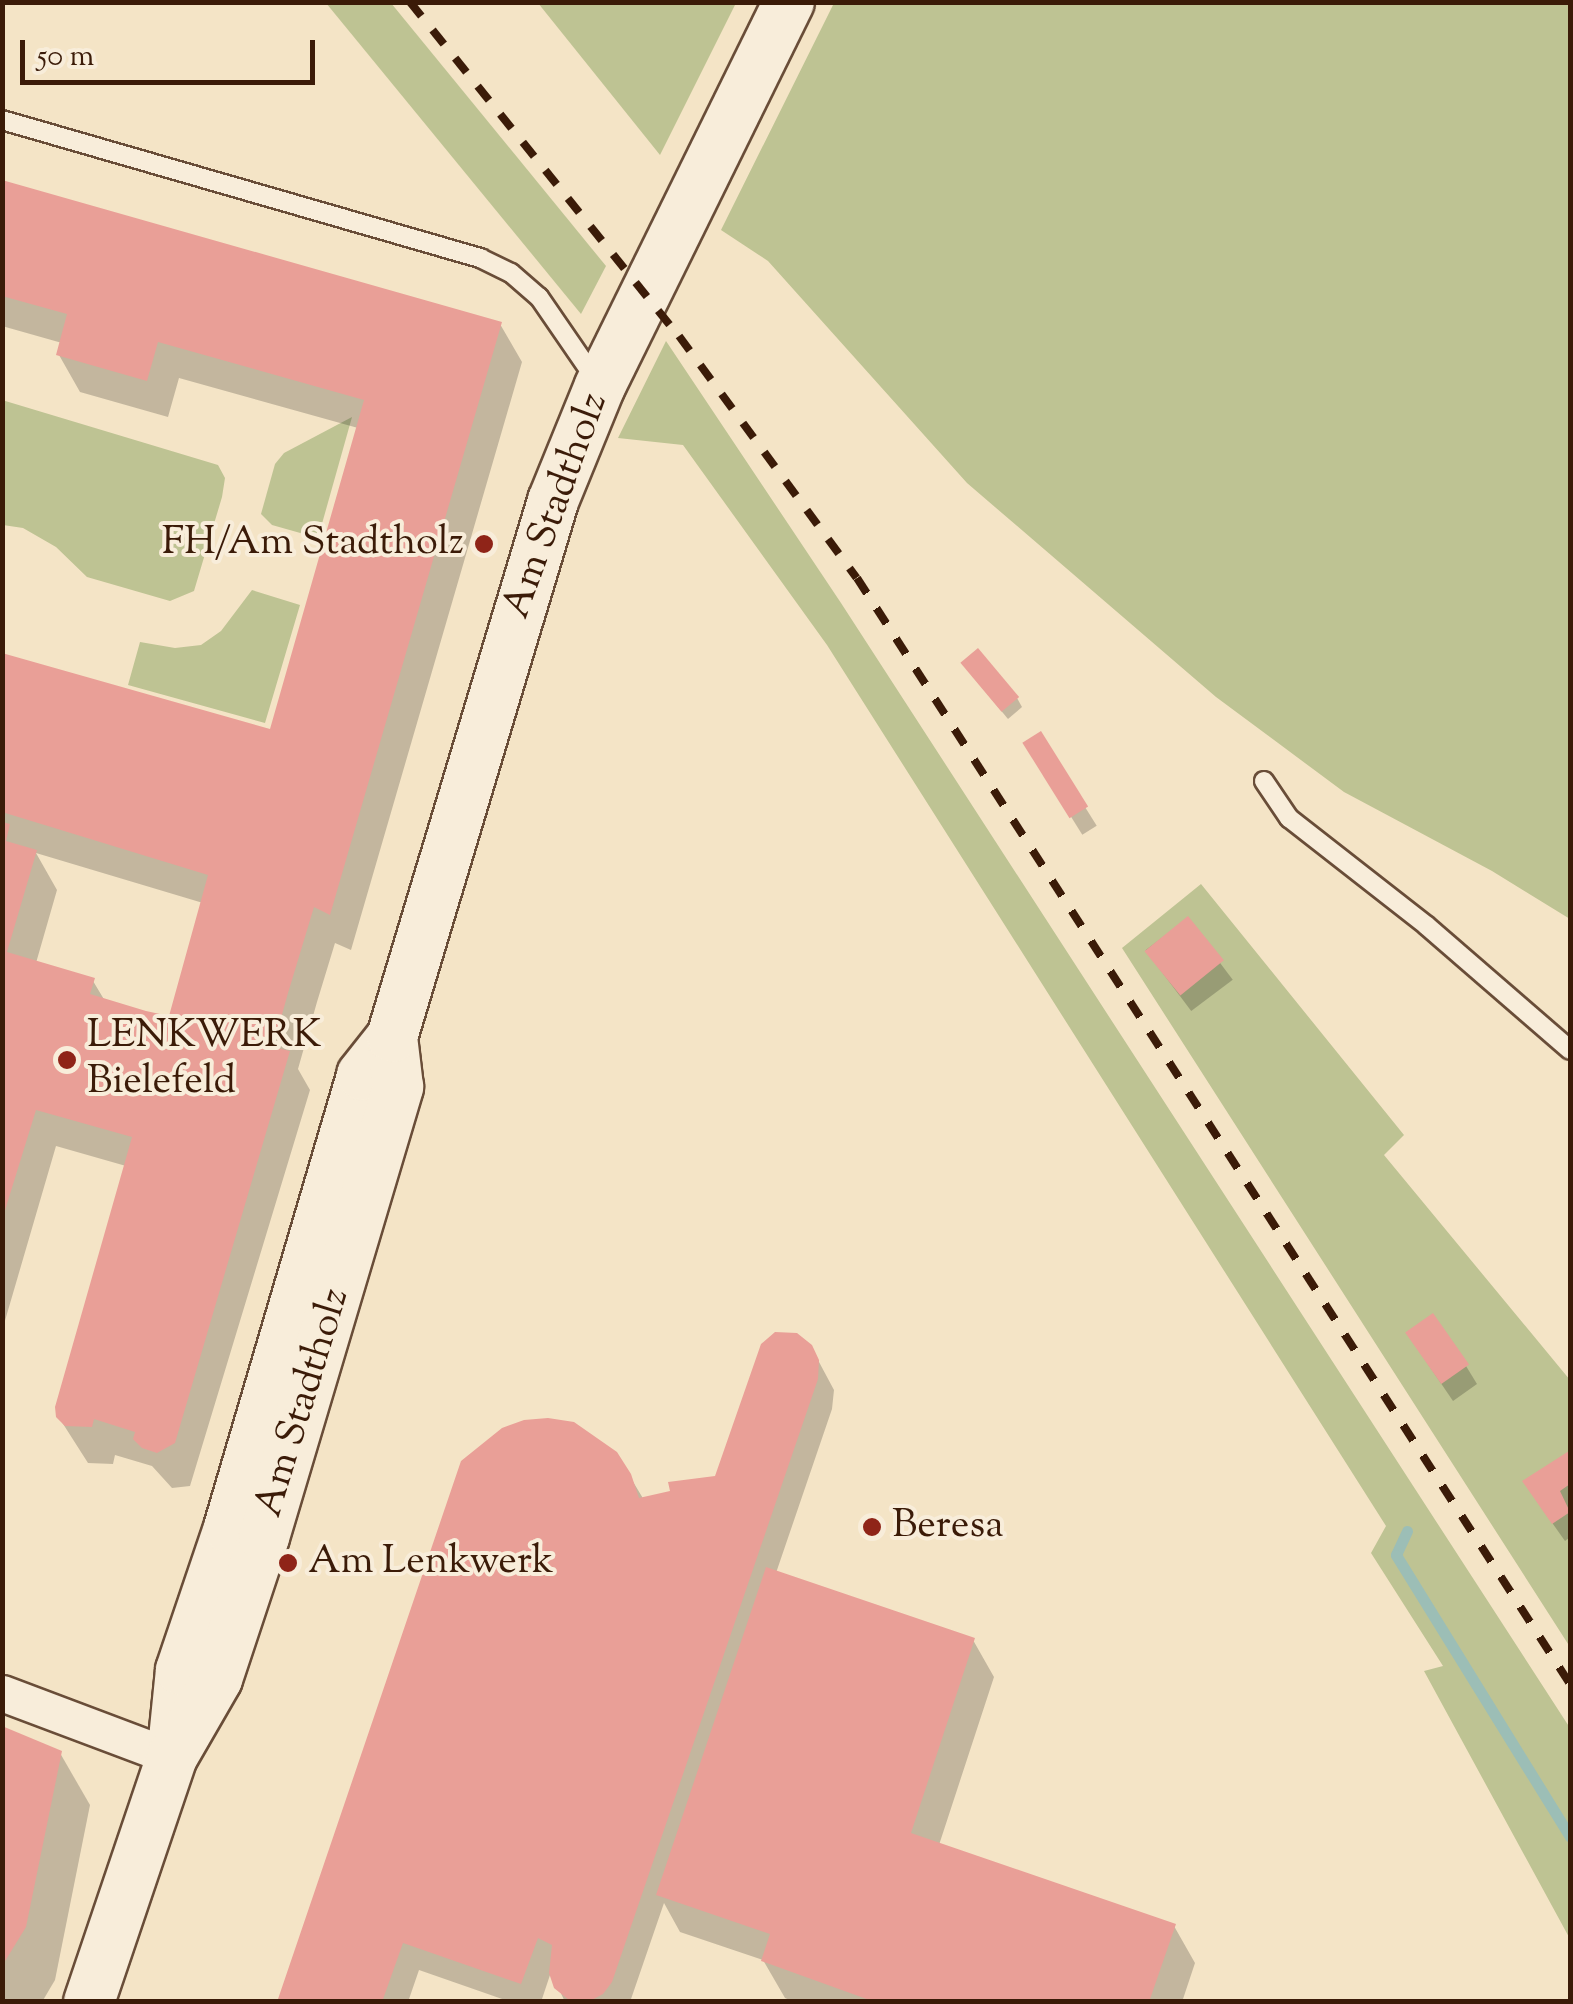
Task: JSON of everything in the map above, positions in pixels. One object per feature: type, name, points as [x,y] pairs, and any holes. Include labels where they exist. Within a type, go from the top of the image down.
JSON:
[{"type":"main road","name":"Am Stadtholz","points":[[89,2002],[172,1758],[181,1670],[229,1528],[362,1075],[392,1037],[553,500],[600,386],[789,2]]},
{"type":"street","points":[[2,1694],[172,1758]]},
{"type":"lane","points":[[2,120],[480,258],[511,272],[539,298],[600,386]]},
{"type":"lane","points":[[1264,780],[1288,818],[1427,926],[1570,1050]]},
{"type":"green space","points":[[326,3],[391,3],[606,266],[581,314]]},
{"type":"green space","points":[[538,3],[736,3],[660,155]]},
{"type":"green space","points":[[834,3],[1570,3],[1570,919],[1492,871],[1344,792],[1216,697],[967,483],[768,261],[721,230]]},
{"type":"green space","points":[[666,341],[841,603],[1570,1728],[1570,1939],[1424,1671],[1443,1666],[1371,1553],[1386,1526],[827,645],[683,445],[618,438]]},
{"type":"green space","points":[[2,400],[218,465],[225,478],[222,497],[194,591],[170,601],[87,577],[56,547],[23,528],[3,525]]},
{"type":"green space","points":[[352,417],[318,538],[272,525],[261,514],[275,464],[284,453]]},
{"type":"green space","points":[[252,590],[300,605],[265,723],[128,685],[140,642],[175,648],[201,645],[221,631]]},
{"type":"green space","points":[[1201,884],[1404,1135],[1384,1155],[1570,1380],[1570,1647],[1122,948]]},
{"type":"building","points":[[2,180],[502,322],[330,915],[314,907],[288,993],[273,1047],[290,1051],[175,1443],[157,1453],[142,1448],[133,1439],[135,1432],[94,1419],[92,1427],[65,1426],[56,1417],[55,1407],[132,1137],[36,1110],[2,1220],[2,822],[10,824],[6,841],[37,850],[7,952],[95,978],[90,994],[146,1011],[169,1016],[208,875],[2,812],[2,653],[270,729],[364,400],[158,342],[147,381],[56,355],[67,314],[2,296]]},
{"type":"building","points":[[978,648],[1019,697],[1002,712],[960,663]]},
{"type":"building","points":[[1041,731],[1088,806],[1070,818],[1022,743]]},
{"type":"building","points":[[1188,916],[1224,960],[1180,996],[1144,951]]},
{"type":"building","points":[[1433,1313],[1469,1365],[1441,1384],[1405,1333]]},
{"type":"building","points":[[775,1332],[797,1333],[812,1345],[819,1360],[818,1379],[612,1982],[603,1994],[588,2002],[569,2000],[554,1988],[549,1973],[552,1945],[538,1938],[521,1984],[403,1943],[382,2002],[277,2002],[461,1461],[502,1428],[524,1420],[548,1418],[574,1422],[617,1452],[631,1474],[639,1498],[670,1491],[668,1482],[715,1476],[761,1344]]},
{"type":"building","points":[[1569,1451],[1570,1484],[1560,1491],[1570,1512],[1552,1524],[1522,1481]]},
{"type":"building","points":[[766,1567],[975,1638],[911,1833],[1176,1924],[1149,2002],[875,2002],[761,1961],[770,1934],[656,1895]]},
{"type":"building","points":[[2,1726],[62,1751],[26,1927],[2,1966]]},
{"type":"waterway","points":[[1407,1531],[1396,1555],[1570,1837]]},
{"type":"railway","points":[[410,2],[679,336],[857,578],[1570,1684]]},
{"type":"place","name":"FH/Am Stadtholz","points":[[484,544]]},
{"type":"place","name":"LENKWERK Bielefeld","points":[[67,1060]]},
{"type":"place","name":"Beresa","points":[[872,1527]]},
{"type":"place","name":"Am Lenkwerk","points":[[288,1563]]}]
